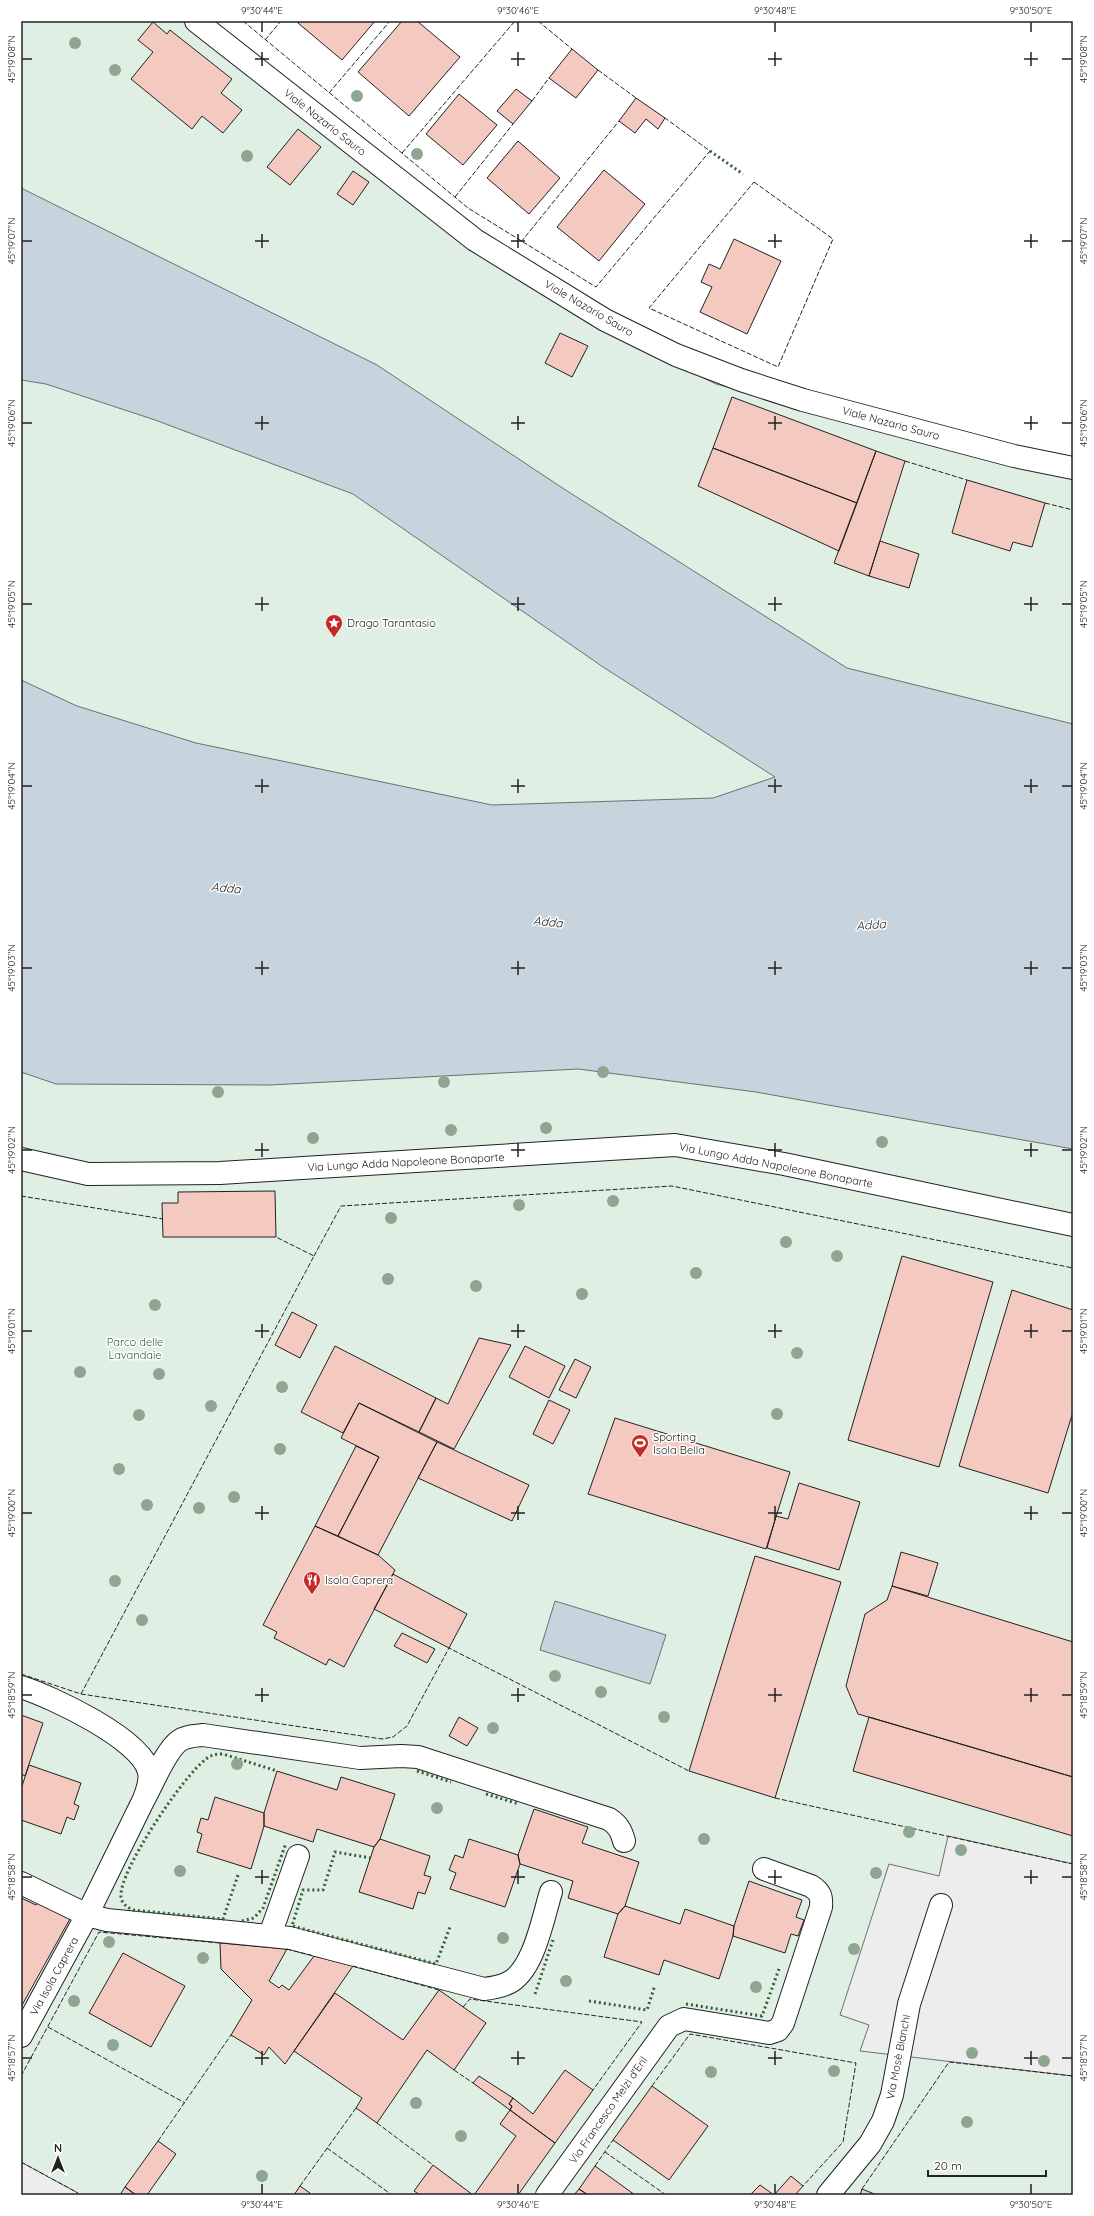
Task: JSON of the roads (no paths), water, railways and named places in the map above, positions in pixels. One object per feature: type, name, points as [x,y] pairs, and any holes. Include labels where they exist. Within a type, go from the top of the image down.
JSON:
[{"type":"street","name":"Viale Nazario Sauro","points":[[196,21],[475,240],[605,320],[676,355],[755,385],[803,400],[1014,456],[1073,468]]},
{"type":"street","name":"Via Lungo Adda Napoleone Bonaparte","points":[[21,1159],[88,1174],[220,1173],[675,1145],[784,1164],[1073,1225]]},
{"type":"street","points":[[21,1687],[65,1704],[86,1715],[133,1748],[144,1761],[149,1773],[149,1785],[144,1800]]},
{"type":"street","points":[[144,1800],[170,1752],[178,1741],[190,1736],[202,1735],[360,1758],[401,1756],[418,1757],[609,1819],[619,1827],[624,1841]]},
{"type":"street","name":"Via Isola Caprera","points":[[21,2036],[87,1915],[144,1800]]},
{"type":"street","points":[[270,1935],[298,1856]]},
{"type":"street","name":"Via Francesco Melzi d'Eril","points":[[547,2195],[669,2026],[684,2019],[769,2033],[778,2030],[783,2023],[821,1907],[822,1898],[818,1890],[811,1886],[764,1870]]},
{"type":"street","points":[[21,1883],[87,1915],[107,1920],[290,1938],[484,1989],[509,1983],[519,1974],[528,1962],[551,1892]]},
{"type":"street","name":"Via Mosè Bianchi","points":[[828,2195],[870,2144],[883,2121],[892,2095],[909,2004],[941,1906]]},
{"type":"water","name":"Adda","points":[[21,188],[377,365],[564,489],[847,668],[1073,724],[1073,1149],[756,1092],[578,1069],[270,1085],[56,1084],[21,1072],[21,680],[77,706],[196,743],[492,805],[713,798],[775,777],[603,667],[353,494],[155,420],[46,384],[21,380]]},
{"type":"water","points":[[555,1601],[666,1635],[650,1684],[540,1650]]},
{"type":"place","name":"Drago Tarantasio","points":[[334,638]]},
{"type":"place","name":"Sporting Isola Bella","points":[[640,1458]]},
{"type":"place","name":"Isola Caprera","points":[[312,1595]]},
{"type":"park label","name":"Parco delle Lavandaie","points":[[135,1348]]}]
